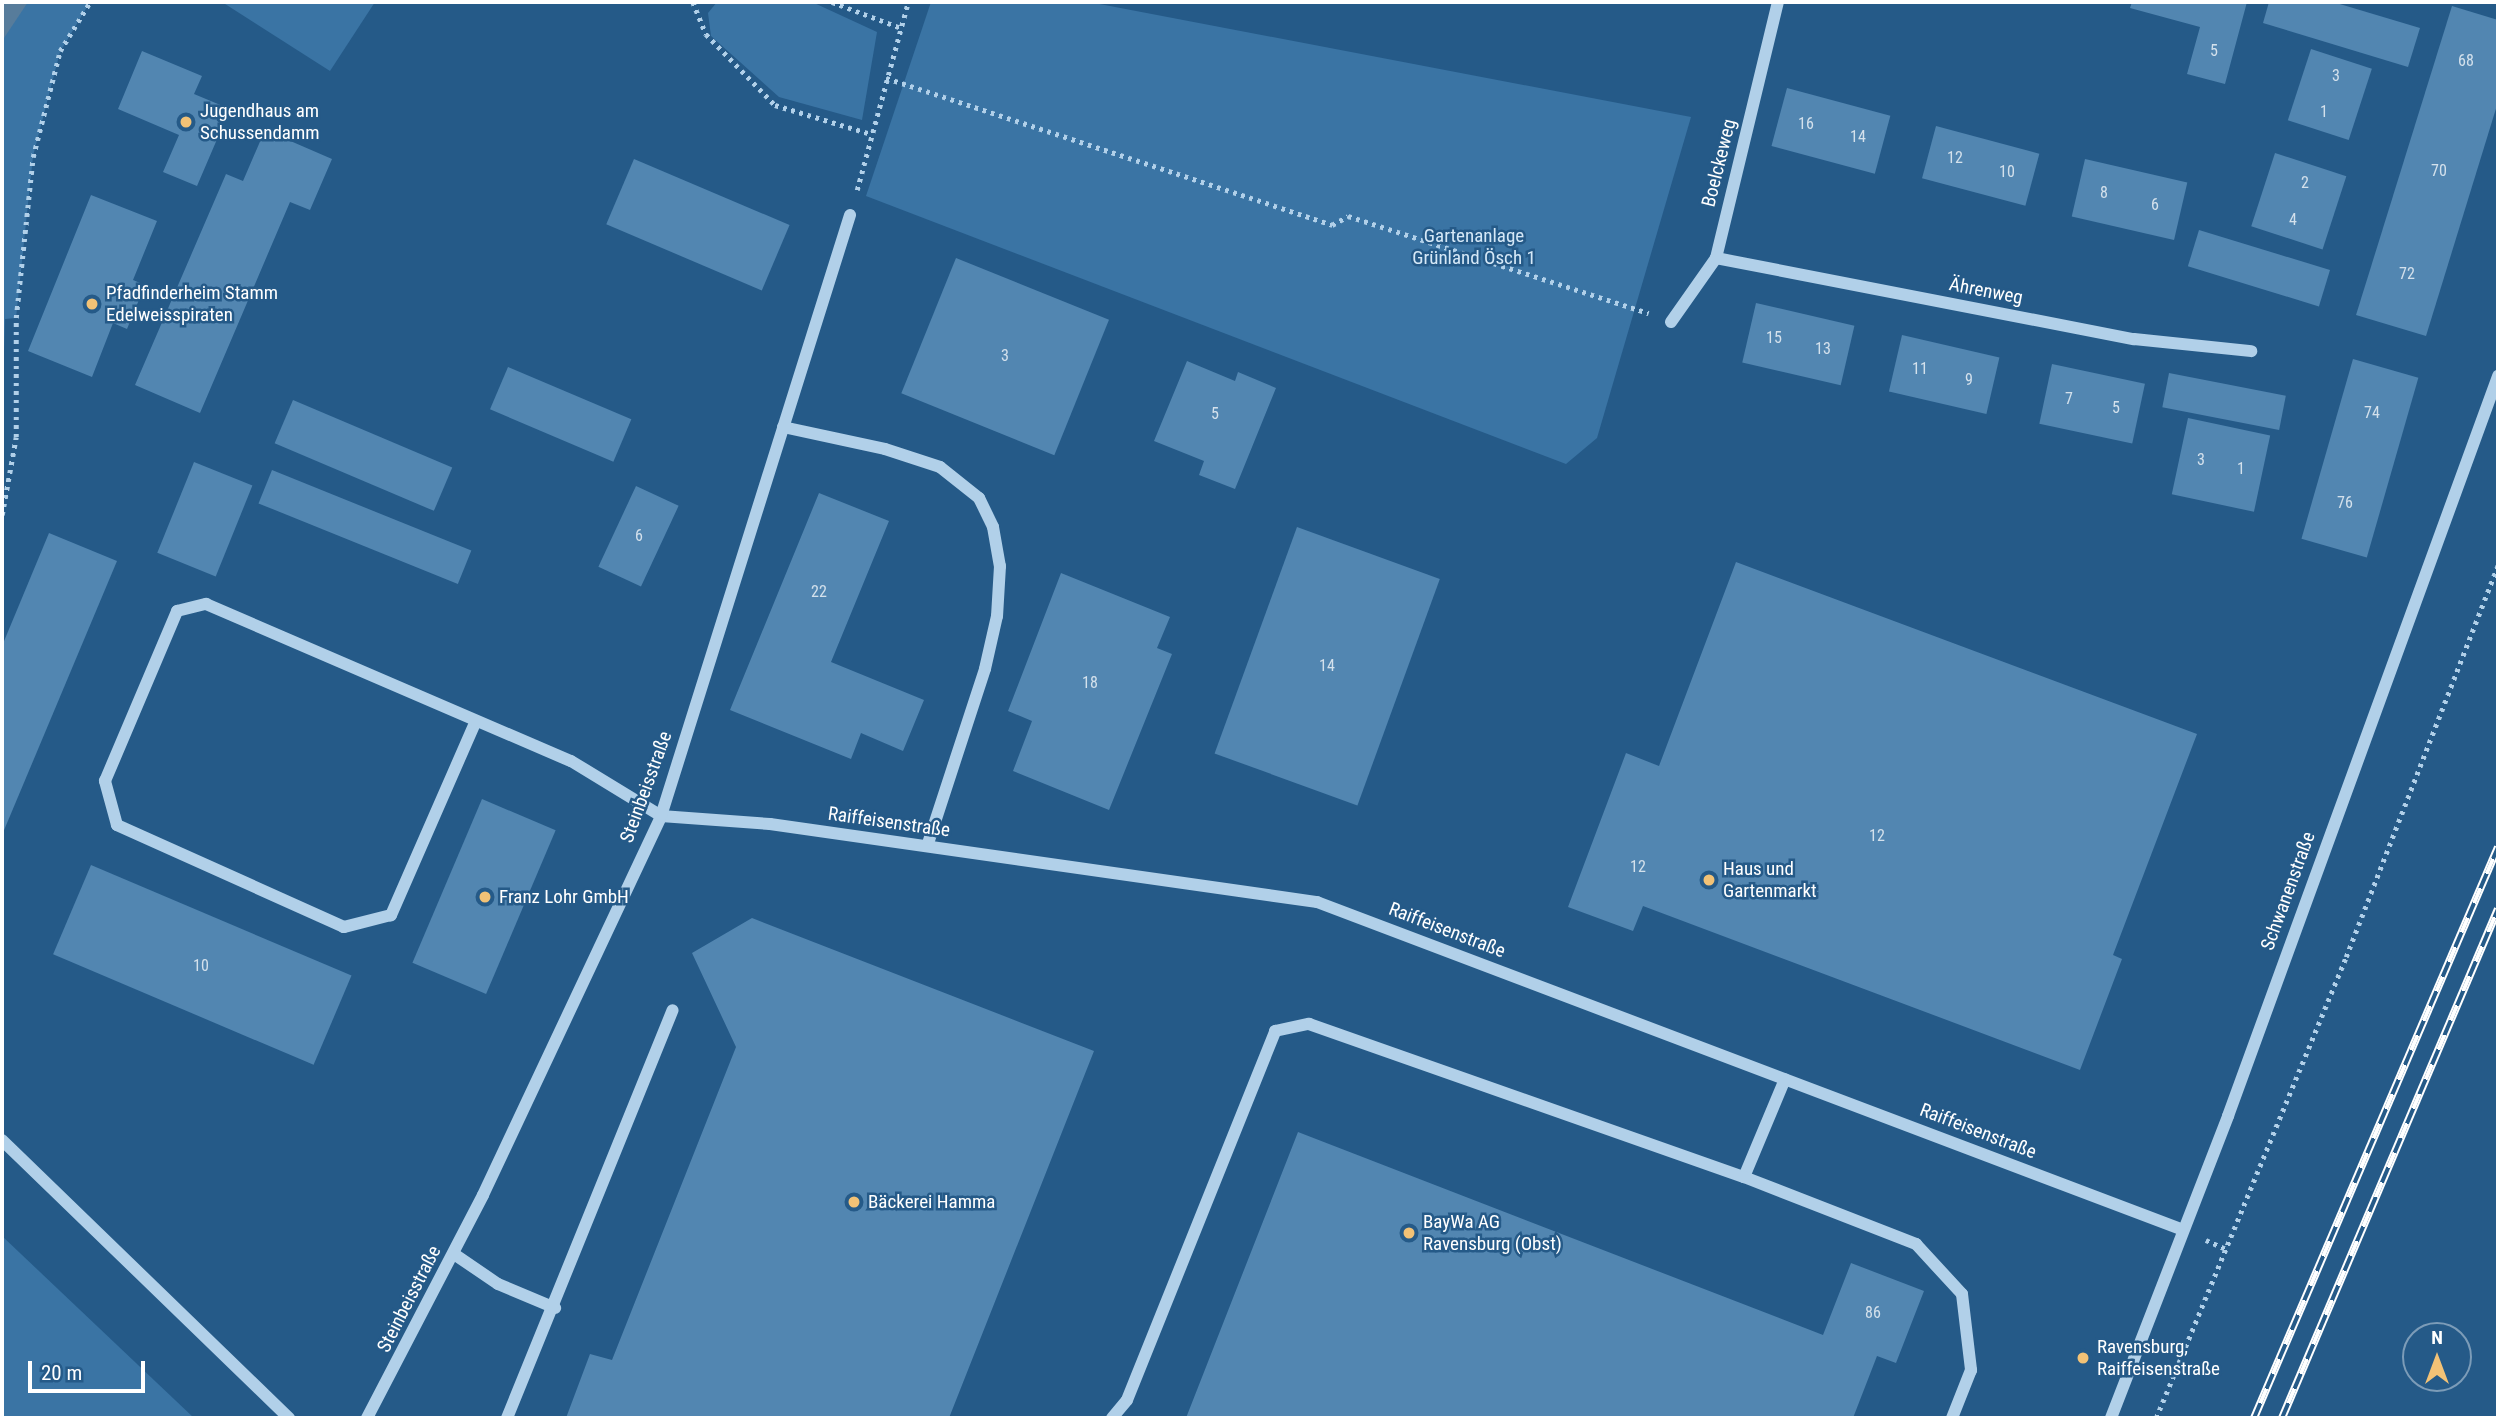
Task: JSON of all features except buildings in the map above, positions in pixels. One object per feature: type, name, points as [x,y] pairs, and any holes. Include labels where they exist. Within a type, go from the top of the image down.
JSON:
[{"type":"street","name":"Boelckeweg","points":[[1671,322],[1716,258],[1778,2]]},
{"type":"street","name":"Steinbeisstraße","points":[[367,1418],[454,1254],[661,816],[850,215]]},
{"type":"street","name":"Ährenweg","points":[[1716,258],[2134,339],[2251,351]]},
{"type":"street","name":"Schwanenstraße","points":[[2111,1418],[2498,376]]},
{"type":"street","points":[[783,427],[885,449],[940,467],[979,498],[993,527],[1000,566],[997,616],[985,668],[927,846]]},
{"type":"street","points":[[475,723],[391,915],[344,927],[117,825],[105,781],[177,611],[206,604],[475,723],[571,761],[661,816]]},
{"type":"street","name":"Raiffeisenstraße","points":[[661,816],[770,824],[1317,902],[2183,1230]]},
{"type":"street","points":[[507,1418],[555,1308],[673,1010]]},
{"type":"street","points":[[1112,1418],[1127,1400],[1275,1031],[1310,1024],[1744,1177],[1916,1244],[1962,1294],[1971,1370],[1952,1418]]},
{"type":"street","points":[[1744,1177],[1785,1079]]},
{"type":"street","points":[[2,1140],[289,1418]]},
{"type":"street","points":[[454,1254],[498,1284],[555,1308]]},
{"type":"path","points":[[2,515],[16,438],[16,318],[33,156],[60,51],[90,2]]},
{"type":"path","points":[[693,2],[706,34],[775,105],[872,134]]},
{"type":"path","points":[[832,2],[901,28]]},
{"type":"path","points":[[850,215],[908,2]]},
{"type":"path","points":[[886,78],[1332,225],[1348,216],[1671,322]]},
{"type":"path","points":[[2156,1418],[2346,957],[2498,566]]},
{"type":"green space","points":[[2,2],[90,2],[60,52],[33,156],[16,318],[5,319],[2,419]]},
{"type":"green space","points":[[222,2],[375,2],[330,71]]},
{"type":"green space","points":[[717,2],[812,2],[877,32],[862,120],[779,97],[711,36],[708,13]]},
{"type":"green space","name":"Gartenanlage Grünland Ösch 1","points":[[931,2],[1089,2],[1691,117],[1597,438],[1566,464],[866,196]]},
{"type":"green space","points":[[2,1236],[194,1418],[2,1418]]},
{"type":"shaded area","points":[[2,2],[28,2],[2,41]]},
{"type":"railway","points":[[2254,1418],[2498,847]]},
{"type":"railway","points":[[2282,1418],[2498,909]]},
{"type":"place","name":"Jugendhaus am Schussendamm","points":[[186,122]]},
{"type":"place","name":"Pfadfinderheim Stamm Edelweisspiraten","points":[[92,304]]},
{"type":"place","name":"Haus und Gartenmarkt","points":[[1709,880]]},
{"type":"place","name":"Franz Lohr GmbH","points":[[485,897]]},
{"type":"place","name":"Bäckerei Hamma","points":[[854,1202]]},
{"type":"place","name":"BayWa AG Ravensburg (Obst)","points":[[1409,1233]]},
{"type":"place","name":"Ravensburg, Raiffeisenstraße","points":[[2083,1358]]}]
